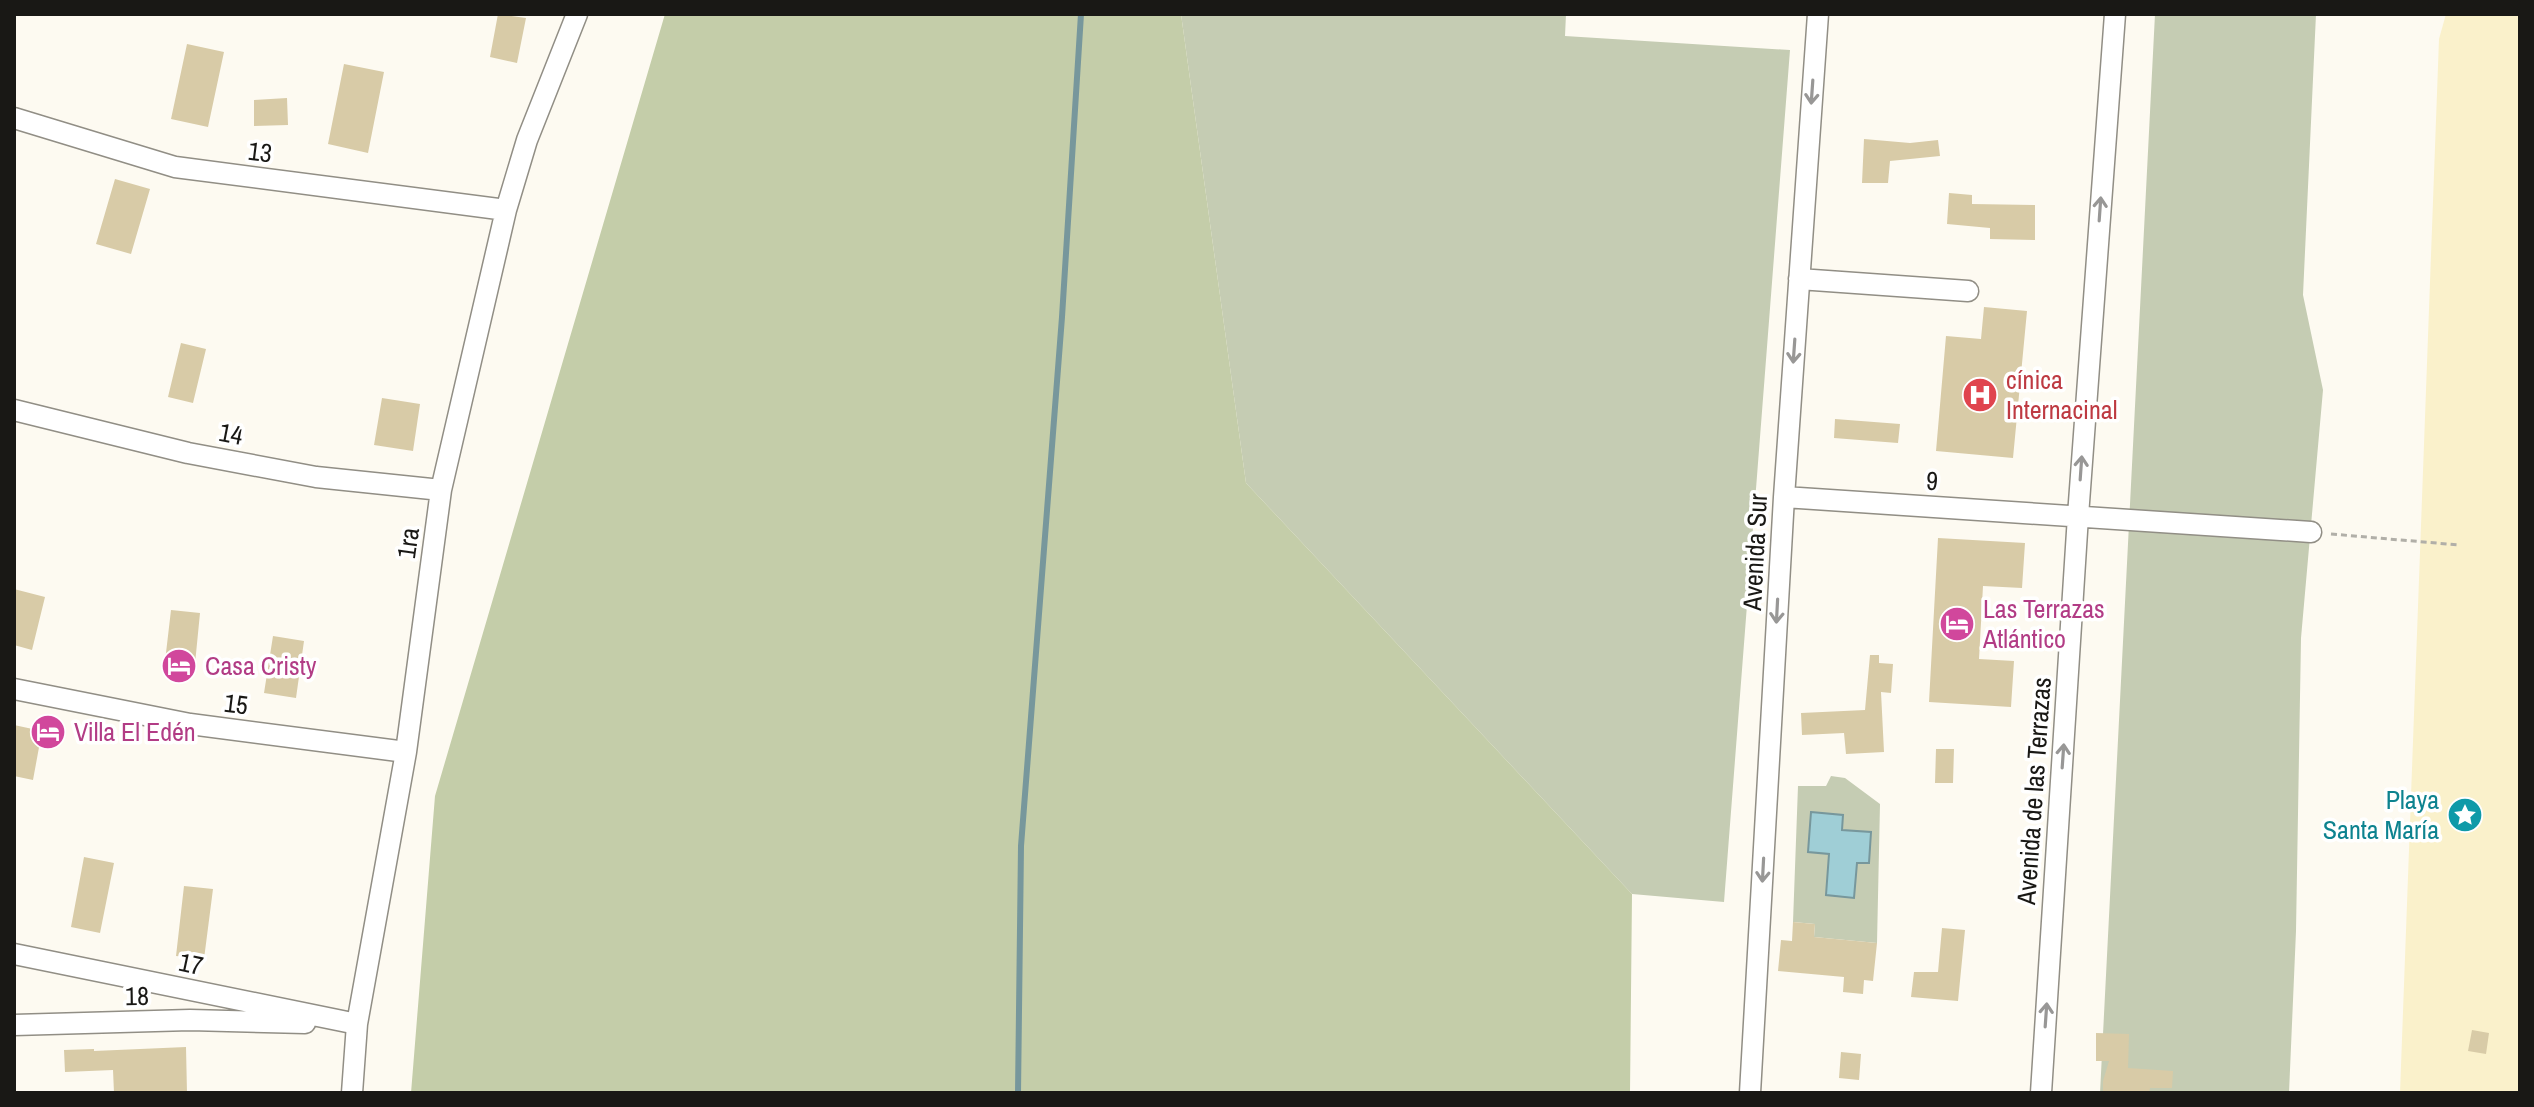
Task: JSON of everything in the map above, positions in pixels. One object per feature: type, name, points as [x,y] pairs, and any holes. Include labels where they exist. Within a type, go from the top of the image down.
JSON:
[{"type":"street","name":"1ra","points":[[352,1093],[357,1024],[406,752],[441,490],[506,210],[527,140],[577,14]]},
{"type":"street","name":"Avenida Sur","points":[[1750,1093],[1784,497],[1818,14]]},
{"type":"street","name":"Avenida de las Terrazas","points":[[2041,1093],[2078,516],[2115,14]]},
{"type":"street","name":"13","points":[[14,118],[175,167],[506,210]]},
{"type":"street","points":[[1799,279],[1968,291]]},
{"type":"street","name":"14","points":[[14,410],[188,453],[316,477],[441,490]]},
{"type":"street","name":"9","points":[[1784,497],[2311,532]]},
{"type":"street","name":"15","points":[[14,689],[190,724],[406,752]]},
{"type":"street","name":"17","points":[[14,954],[357,1024]]},
{"type":"street","name":"18","points":[[14,1025],[190,1020],[357,1024]]},
{"type":"path","points":[[2311,532],[2459,545]]},
{"type":"green space","points":[[665,14],[1181,14],[1246,483],[1632,894],[1630,1093],[411,1093],[435,796]]},
{"type":"green space","points":[[1181,14],[1566,14],[1565,36],[1790,50],[1724,902],[1632,894],[1246,483]]},
{"type":"green space","points":[[2155,14],[2316,14],[2303,295],[2323,390],[2301,638],[2296,931],[2289,1093],[2100,1093]]},
{"type":"green space","points":[[1831,776],[1845,778],[1880,804],[1877,943],[1814,937],[1815,924],[1793,922],[1798,786],[1826,786]]},
{"type":"sand","name":"Playa Santa María","points":[[2446,14],[2520,14],[2520,1093],[2400,1093],[2439,39]]},
{"type":"water","points":[[1811,812],[1843,815],[1842,830],[1871,832],[1869,863],[1857,863],[1854,898],[1826,895],[1829,854],[1808,852]]},
{"type":"building","points":[[498,14],[526,18],[517,63],[490,57]]},
{"type":"building","points":[[187,44],[224,52],[208,127],[171,119]]},
{"type":"building","points":[[344,64],[384,72],[368,153],[328,144]]},
{"type":"building","points":[[287,98],[288,125],[254,126],[254,100]]},
{"type":"building","points":[[1864,139],[1910,143],[1938,140],[1940,156],[1890,161],[1888,183],[1862,183]]},
{"type":"building","points":[[115,179],[150,189],[131,254],[96,244]]},
{"type":"building","points":[[1949,193],[1972,195],[1972,204],[2035,205],[2035,240],[1990,239],[1990,228],[1947,224]]},
{"type":"building","name":"cínica Internacinal","points":[[1984,307],[2027,311],[2013,458],[1936,451],[1946,336],[1981,339]]},
{"type":"building","points":[[181,343],[206,349],[193,403],[168,397]]},
{"type":"building","points":[[382,398],[420,404],[413,451],[374,445]]},
{"type":"building","points":[[1835,419],[1900,424],[1898,443],[1834,438]]},
{"type":"building","name":"Las Terrazas Atlántico","points":[[1938,538],[2025,543],[2022,588],[1983,586],[1979,659],[2014,661],[2011,707],[1929,702]]},
{"type":"building","points":[[14,589],[45,597],[32,650],[14,645]]},
{"type":"building","points":[[171,610],[200,613],[194,674],[164,670]]},
{"type":"building","points":[[273,636],[304,641],[296,698],[264,693]]},
{"type":"building","points":[[1870,655],[1879,655],[1879,663],[1893,664],[1891,693],[1881,692],[1884,752],[1846,754],[1844,733],[1802,735],[1801,713],[1865,710]]},
{"type":"building","points":[[14,725],[42,731],[33,780],[14,776]]},
{"type":"building","points":[[1936,749],[1954,749],[1953,783],[1935,783]]},
{"type":"building","points":[[84,857],[114,863],[100,933],[71,927]]},
{"type":"building","points":[[184,886],[213,889],[204,959],[176,956]]},
{"type":"building","points":[[1793,922],[1815,924],[1814,937],[1877,943],[1873,981],[1864,980],[1863,994],[1843,992],[1844,977],[1778,971],[1781,940],[1792,941]]},
{"type":"building","points":[[1942,928],[1965,930],[1958,1001],[1911,997],[1914,972],[1938,972]]},
{"type":"building","points":[[2472,1030],[2489,1033],[2486,1054],[2468,1051]]},
{"type":"building","points":[[2096,1033],[2129,1034],[2128,1068],[2173,1071],[2172,1088],[2150,1088],[2149,1093],[2103,1093],[2109,1061],[2096,1061]]},
{"type":"building","points":[[186,1047],[187,1093],[114,1093],[113,1070],[65,1072],[64,1050]]},
{"type":"building","points":[[1841,1052],[1861,1054],[1859,1080],[1839,1078]]},
{"type":"waterway","points":[[1018,1093],[1021,846],[1062,317],[1081,14]]},
{"type":"place","name":"cínica Internacinal","points":[[1980,395]]},
{"type":"place","name":"Las Terrazas Atlántico","points":[[1957,624]]},
{"type":"place","name":"Casa Cristy","points":[[179,666]]},
{"type":"place","name":"Villa El Edén","points":[[48,732]]},
{"type":"place","name":"Playa Santa María","points":[[2465,815]]}]
